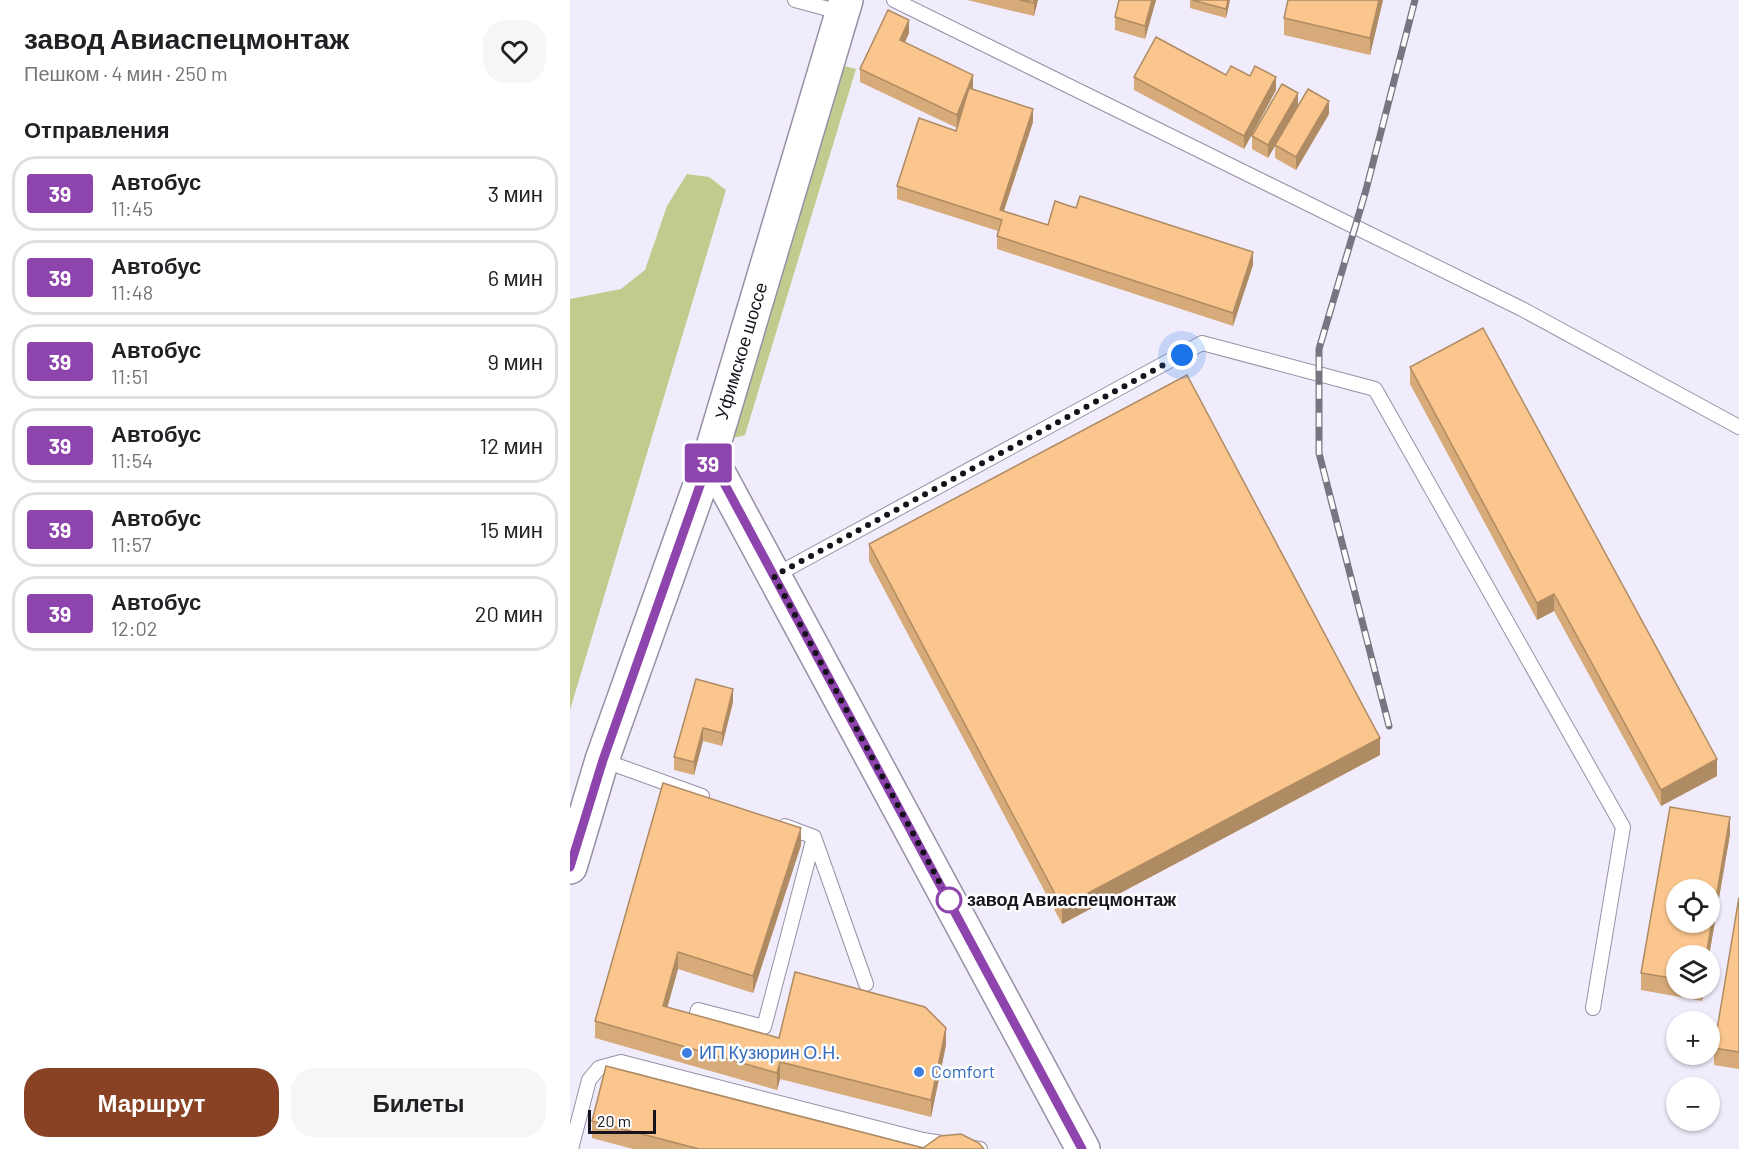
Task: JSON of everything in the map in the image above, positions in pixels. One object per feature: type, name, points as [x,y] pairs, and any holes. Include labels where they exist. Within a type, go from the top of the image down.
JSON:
[{"type":"main road","name":"Уфимское шоссе","points":[[570,867],[603,760],[710,457],[844,7]]},
{"type":"main road","points":[[710,457],[1080,1148]]},
{"type":"lane","points":[[795,0],[844,7]]},
{"type":"lane","points":[[894,0],[1522,309],[1739,427]]},
{"type":"lane","points":[[774,576],[1202,343],[1375,389],[1623,827],[1593,1008]]},
{"type":"lane","points":[[603,760],[715,801]]},
{"type":"lane","points":[[770,821],[814,837]]},
{"type":"lane","points":[[814,837],[866,984]]},
{"type":"lane","points":[[692,1031],[698,1010],[764,1027],[814,837]]},
{"type":"lane","points":[[571,1149],[589,1080],[599,1068],[607,1063],[621,1062],[914,1137],[980,1149]]},
{"type":"green space","points":[[841,65],[856,69],[745,435],[734,438],[731,433]]},
{"type":"green space","points":[[687,174],[709,177],[726,190],[570,710],[570,299],[621,289],[645,270],[667,206]]},
{"type":"building","points":[[1119,0],[1152,0],[1145,26],[1115,17]]},
{"type":"building","points":[[1192,0],[1228,0],[1226,9]]},
{"type":"building","points":[[1288,0],[1379,0],[1370,38],[1284,18]]},
{"type":"building","points":[[888,10],[909,20],[900,40],[973,75],[957,115],[860,69]]},
{"type":"building","points":[[1156,37],[1226,75],[1231,66],[1250,76],[1255,66],[1276,77],[1244,136],[1134,77]]},
{"type":"building","points":[[1282,84],[1298,93],[1268,145],[1252,136]]},
{"type":"building","points":[[969,88],[1033,109],[1000,210],[1048,225],[1055,201],[1076,208],[1080,196],[1253,252],[1233,313],[997,236],[1002,220],[897,186],[919,118],[956,131]]},
{"type":"building","points":[[1308,89],[1329,101],[1296,157],[1275,145]]},
{"type":"building","points":[[1483,328],[1717,759],[1661,790],[1554,594],[1537,603],[1410,367]]},
{"type":"building","points":[[1187,375],[1380,738],[1062,907],[869,544]]},
{"type":"building","points":[[696,679],[733,689],[722,733],[703,728],[694,762],[674,757]]},
{"type":"building","points":[[663,783],[801,828],[753,976],[678,952],[663,1006],[779,1038],[795,972],[925,1007],[946,1028],[931,1100],[780,1062],[777,1073],[595,1021]]},
{"type":"building","points":[[1670,807],[1730,817],[1719,879],[1666,879],[1666,933],[1710,933],[1708,945],[1666,945],[1666,977],[1641,973]]},
{"type":"building","points":[[1739,897],[1739,1052],[1720,1049],[1720,1012]]},
{"type":"building","points":[[606,1066],[923,1148],[940,1136],[961,1134],[979,1143],[984,1149],[699,1149],[592,1121]]},
{"type":"railway","points":[[1389,726],[1319,453],[1319,349],[1366,190],[1415,0]]},
{"type":"bus line","name":"39","points":[[570,867],[603,760],[710,457],[1082,1149]]},
{"type":"place","name":"завод Авиаспецмонтаж","points":[[949,900]]},
{"type":"place","name":"ИП Кузюрин О.Н.","points":[[687,1053]]},
{"type":"place","name":"Comfort","points":[[919,1072]]},
{"type":"route","points":[[949,900],[774,576],[1182,355]]}]
